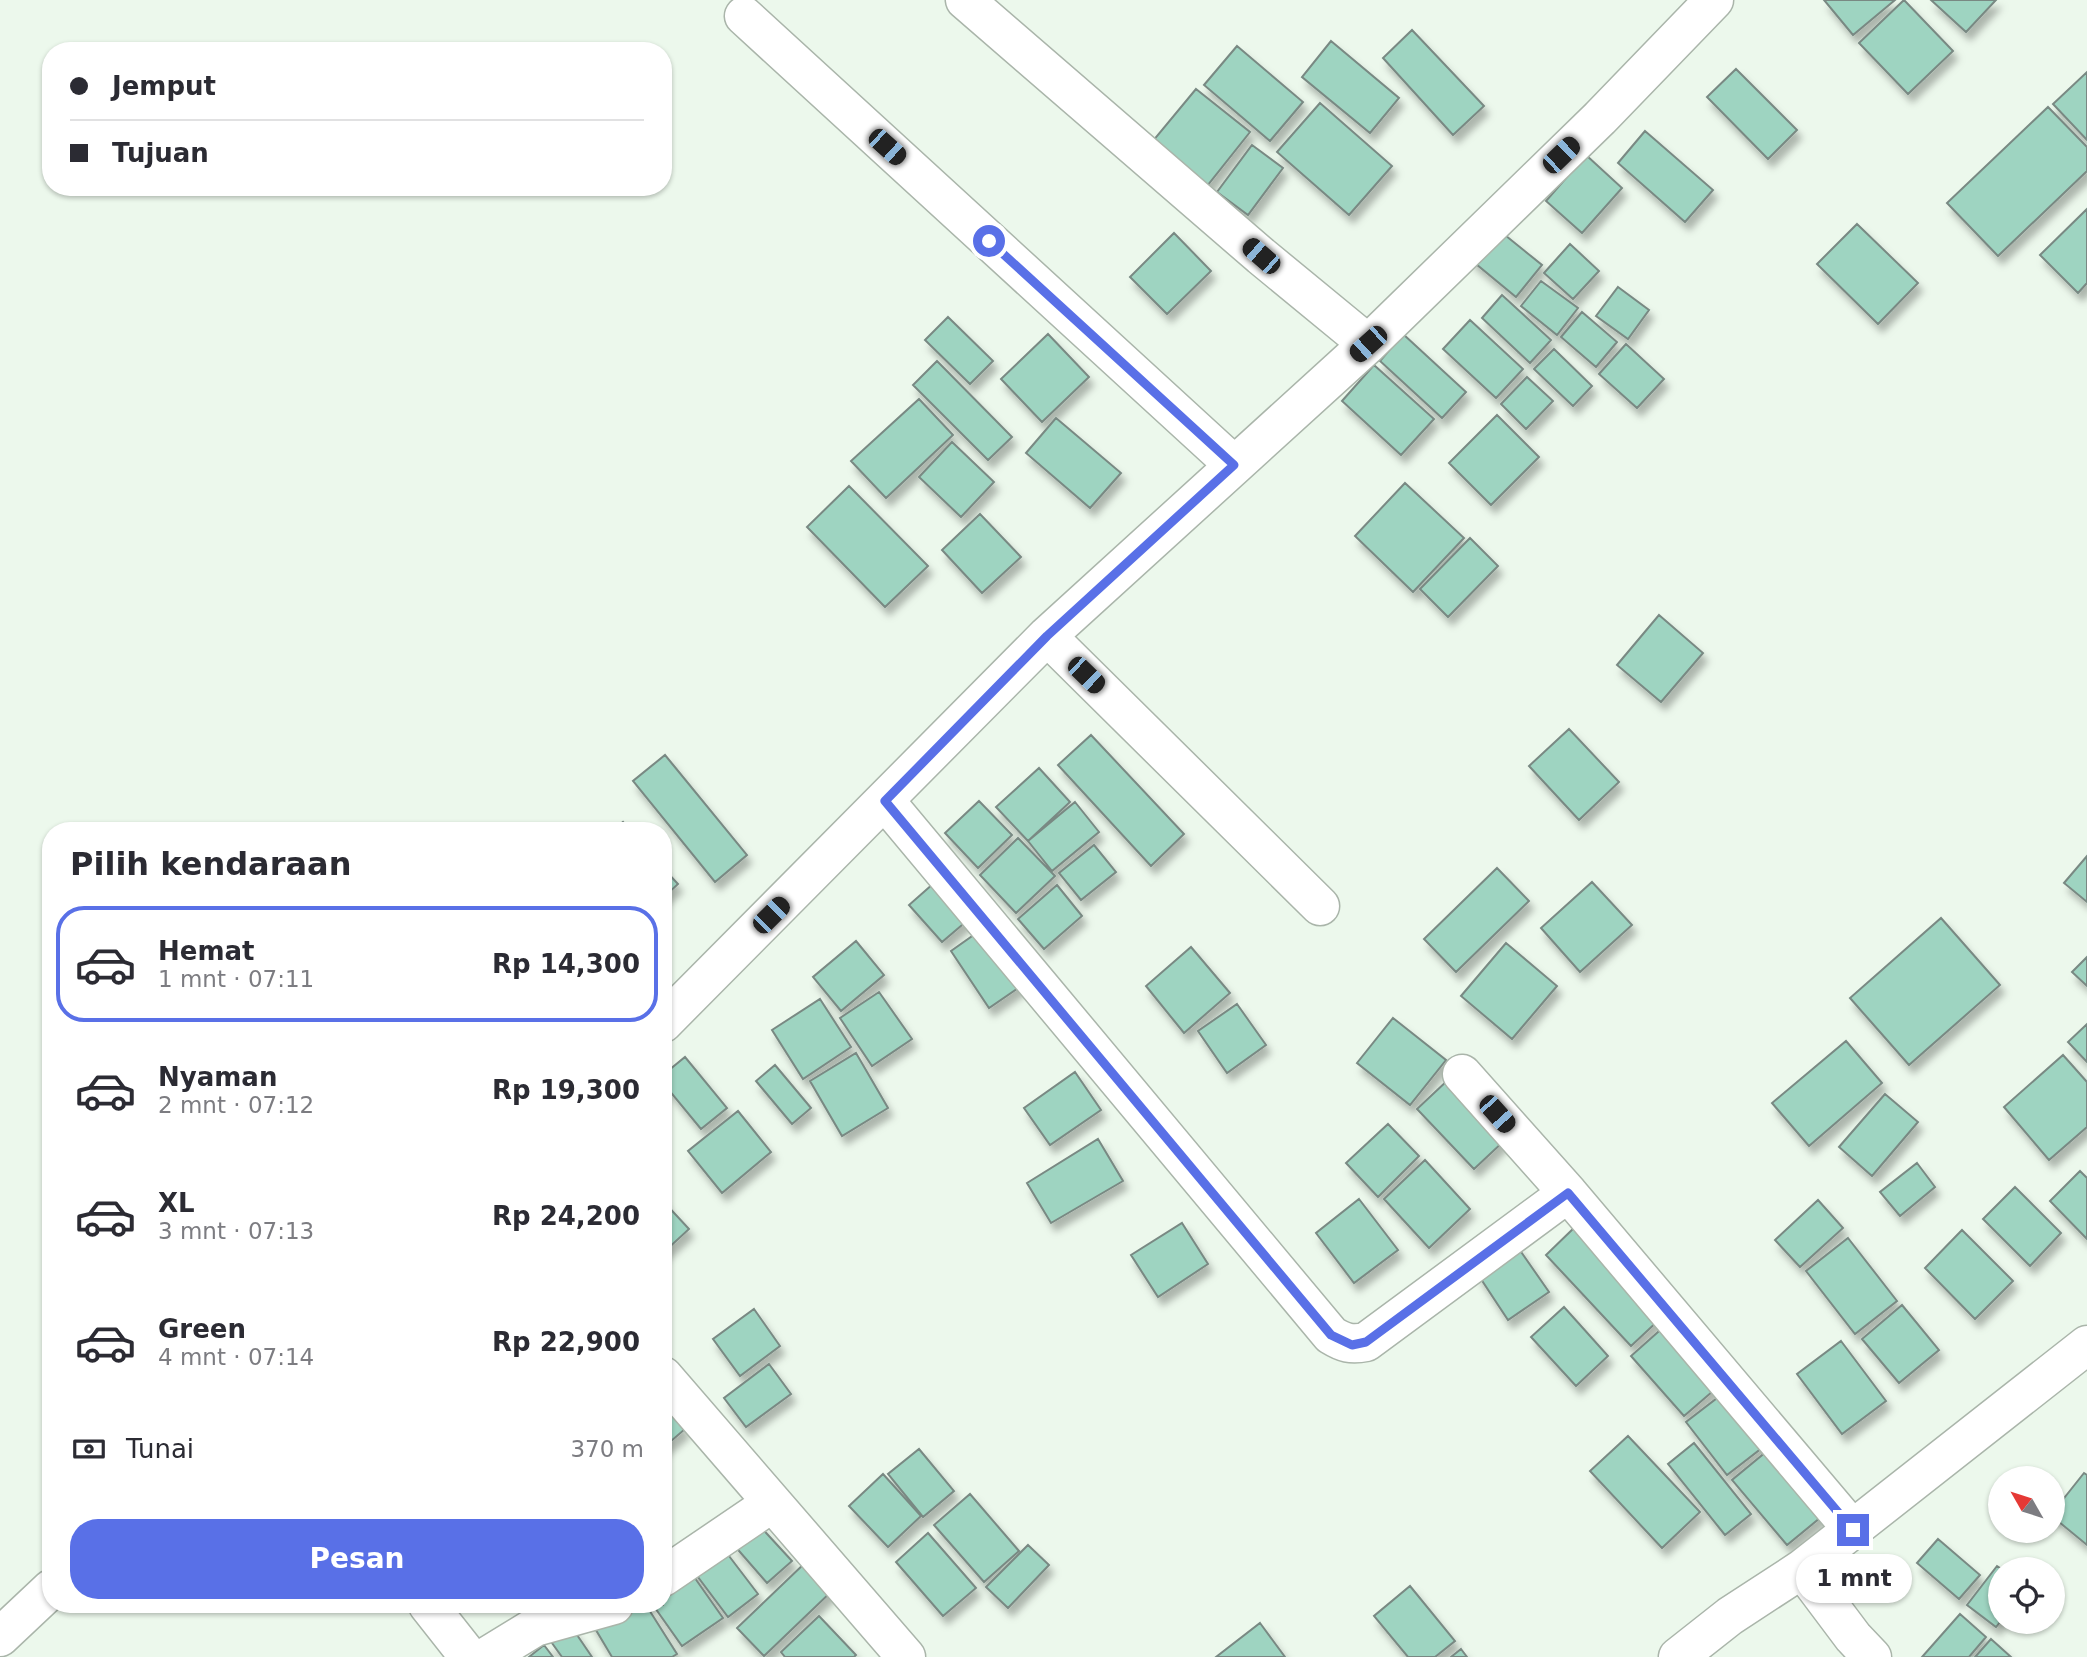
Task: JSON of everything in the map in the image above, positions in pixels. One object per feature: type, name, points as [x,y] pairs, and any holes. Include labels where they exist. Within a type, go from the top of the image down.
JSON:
[{"type":"street","points":[[965,0],[1250,247],[1368,344]]},
{"type":"street","points":[[672,1014],[1047,636],[1368,344],[1600,118],[1714,0]]},
{"type":"street","points":[[744,16],[1234,465]]},
{"type":"street","points":[[1047,636],[1320,906]]},
{"type":"street","points":[[885,801],[1331,1335],[1340,1341],[1352,1345],[1366,1342],[1568,1193]]},
{"type":"street","points":[[1462,1074],[1568,1193],[1853,1530]]},
{"type":"street","points":[[1678,1657],[1730,1616],[1802,1569],[2087,1345]]},
{"type":"street","points":[[672,1386],[906,1657]]},
{"type":"street","points":[[672,1571],[772,1503]]},
{"type":"street","points":[[1802,1569],[1853,1637],[1872,1657]]},
{"type":"street","points":[[0,1637],[42,1597]]},
{"type":"street","points":[[434,1613],[469,1657]]},
{"type":"street","points":[[486,1657],[535,1627],[585,1613]]},
{"type":"building","points":[[1824,0],[1895,0],[1853,35]]},
{"type":"building","points":[[1904,0],[1953,51],[1908,94],[1859,43]]},
{"type":"building","points":[[1931,0],[1996,0],[1966,32]]},
{"type":"building","points":[[1412,30],[1484,106],[1453,135],[1383,58]]},
{"type":"building","points":[[1331,41],[1399,98],[1370,133],[1302,77]]},
{"type":"building","points":[[1237,46],[1303,102],[1270,141],[1204,85]]},
{"type":"building","points":[[1736,69],[1797,130],[1768,159],[1707,97]]},
{"type":"building","points":[[2087,72],[2087,140],[2053,104]]},
{"type":"building","points":[[1196,89],[1250,132],[1207,186],[1152,142]]},
{"type":"building","points":[[1320,103],[1392,166],[1349,215],[1277,152]]},
{"type":"building","points":[[2048,107],[2087,147],[2087,171],[1998,256],[1947,203]]},
{"type":"building","points":[[1645,131],[1713,190],[1685,222],[1618,163]]},
{"type":"building","points":[[1252,145],[1283,168],[1248,215],[1217,192]]},
{"type":"building","points":[[1586,155],[1622,188],[1582,233],[1546,201]]},
{"type":"building","points":[[2087,209],[2087,283],[2078,293],[2040,255]]},
{"type":"building","points":[[1857,224],[1918,283],[1878,324],[1817,264]]},
{"type":"building","points":[[1495,227],[1542,265],[1516,297],[1470,259]]},
{"type":"building","points":[[1174,233],[1211,271],[1167,314],[1130,277]]},
{"type":"building","points":[[1570,244],[1599,271],[1573,299],[1544,273]]},
{"type":"building","points":[[1541,281],[1578,308],[1557,335],[1521,306]]},
{"type":"building","points":[[1618,287],[1649,310],[1628,339],[1596,316]]},
{"type":"building","points":[[1502,295],[1551,340],[1530,363],[1482,318]]},
{"type":"building","points":[[1582,312],[1617,342],[1596,367],[1561,337]]},
{"type":"building","points":[[948,317],[993,361],[970,384],[925,340]]},
{"type":"building","points":[[1470,320],[1523,369],[1496,398],[1443,349]]},
{"type":"building","points":[[1048,334],[1089,377],[1042,422],[1001,379]]},
{"type":"building","points":[[1403,334],[1466,392],[1442,418],[1380,361]]},
{"type":"building","points":[[1626,344],[1664,379],[1637,408],[1599,374]]},
{"type":"building","points":[[1554,349],[1592,386],[1573,406],[1534,369]]},
{"type":"building","points":[[937,361],[1012,437],[988,460],[913,385]]},
{"type":"building","points":[[1374,365],[1434,419],[1401,455],[1342,401]]},
{"type":"building","points":[[1527,377],[1553,401],[1526,429],[1501,404]]},
{"type":"building","points":[[919,399],[953,435],[886,498],[851,461]]},
{"type":"building","points":[[1497,415],[1539,457],[1491,505],[1449,463]]},
{"type":"building","points":[[1056,418],[1121,473],[1090,508],[1026,453]]},
{"type":"building","points":[[952,442],[994,482],[961,517],[919,477]]},
{"type":"building","points":[[1405,483],[1464,538],[1413,592],[1355,536]]},
{"type":"building","points":[[849,486],[928,566],[885,607],[807,527]]},
{"type":"building","points":[[980,514],[1021,557],[982,593],[942,550]]},
{"type":"building","points":[[1470,538],[1498,566],[1448,617],[1420,589]]},
{"type":"building","points":[[1659,615],[1703,653],[1661,702],[1617,665]]},
{"type":"building","points":[[1569,729],[1619,782],[1579,820],[1529,766]]},
{"type":"building","points":[[1091,735],[1184,834],[1151,866],[1058,765]]},
{"type":"building","points":[[665,755],[747,855],[715,882],[672,829],[672,822],[666,822],[633,781]]},
{"type":"building","points":[[1039,768],[1070,802],[1028,841],[996,807]]},
{"type":"building","points":[[979,801],[1012,835],[978,868],[945,833]]},
{"type":"building","points":[[1075,802],[1099,832],[1052,871],[1028,841]]},
{"type":"building","points":[[1018,838],[1055,876],[1016,913],[980,875]]},
{"type":"building","points":[[1094,845],[1116,872],[1081,900],[1059,873]]},
{"type":"building","points":[[2087,856],[2087,902],[2064,883]]},
{"type":"building","points":[[1497,868],[1529,901],[1456,972],[1424,939]]},
{"type":"building","points":[[942,876],[975,914],[942,942],[909,905]]},
{"type":"building","points":[[672,878],[678,884],[672,890]]},
{"type":"building","points":[[1592,882],[1632,925],[1580,972],[1541,928]]},
{"type":"building","points":[[1057,885],[1082,916],[1044,949],[1018,919]]},
{"type":"building","points":[[1941,918],[2000,985],[1909,1065],[1850,998]]},
{"type":"building","points":[[985,927],[1024,984],[989,1008],[951,951]]},
{"type":"building","points":[[856,941],[884,975],[841,1011],[813,977]]},
{"type":"building","points":[[1506,943],[1557,986],[1512,1039],[1461,996]]},
{"type":"building","points":[[1191,947],[1230,993],[1184,1033],[1146,986]]},
{"type":"building","points":[[2087,957],[2087,986],[2072,972]]},
{"type":"building","points":[[879,992],[912,1039],[872,1066],[840,1018]]},
{"type":"building","points":[[820,999],[851,1047],[803,1079],[772,1030]]},
{"type":"building","points":[[1237,1004],[1266,1045],[1227,1073],[1198,1031]]},
{"type":"building","points":[[1393,1018],[1446,1060],[1410,1105],[1357,1063]]},
{"type":"building","points":[[2087,1024],[2087,1062],[2068,1042]]},
{"type":"building","points":[[1846,1041],[1882,1083],[1809,1146],[1772,1103]]},
{"type":"building","points":[[856,1053],[888,1108],[842,1136],[810,1081]]},
{"type":"building","points":[[2063,1055],[2087,1082],[2087,1127],[2049,1160],[2004,1107]]},
{"type":"building","points":[[685,1057],[727,1108],[701,1129],[672,1094],[672,1068]]},
{"type":"building","points":[[775,1065],[811,1108],[792,1124],[756,1081]]},
{"type":"building","points":[[1075,1072],[1101,1110],[1050,1145],[1024,1108]]},
{"type":"building","points":[[1449,1079],[1505,1140],[1474,1169],[1417,1109]]},
{"type":"building","points":[[1885,1094],[1918,1122],[1872,1176],[1839,1147]]},
{"type":"building","points":[[738,1111],[771,1152],[722,1193],[688,1151]]},
{"type":"building","points":[[1388,1124],[1419,1156],[1378,1197],[1346,1163]]},
{"type":"building","points":[[1098,1139],[1123,1181],[1051,1223],[1027,1183]]},
{"type":"building","points":[[1425,1160],[1470,1209],[1429,1248],[1384,1199]]},
{"type":"building","points":[[1917,1163],[1935,1187],[1900,1216],[1880,1192]]},
{"type":"building","points":[[2080,1171],[2087,1178],[2087,1239],[2050,1201]]},
{"type":"building","points":[[2015,1187],[2061,1233],[2030,1266],[1983,1219]]},
{"type":"building","points":[[1359,1199],[1398,1250],[1354,1283],[1316,1233]]},
{"type":"building","points":[[1818,1200],[1843,1228],[1800,1267],[1775,1240]]},
{"type":"building","points":[[672,1211],[689,1229],[672,1245]]},
{"type":"building","points":[[1182,1223],[1208,1264],[1158,1297],[1131,1255]]},
{"type":"building","points":[[1576,1226],[1661,1318],[1631,1346],[1546,1255]]},
{"type":"building","points":[[1962,1230],[2013,1281],[1975,1319],[1925,1268]]},
{"type":"building","points":[[1848,1238],[1897,1301],[1855,1334],[1806,1271]]},
{"type":"building","points":[[1517,1246],[1549,1292],[1508,1320],[1477,1273]]},
{"type":"building","points":[[1902,1305],[1939,1350],[1899,1383],[1862,1339]]},
{"type":"building","points":[[1564,1307],[1608,1356],[1576,1386],[1531,1337]]},
{"type":"building","points":[[754,1309],[780,1346],[740,1376],[713,1339]]},
{"type":"building","points":[[1667,1324],[1720,1385],[1684,1416],[1631,1356]]},
{"type":"building","points":[[1841,1341],[1886,1401],[1842,1434],[1797,1374]]},
{"type":"building","points":[[769,1364],[791,1394],[746,1427],[724,1398]]},
{"type":"building","points":[[1725,1392],[1767,1444],[1727,1475],[1686,1422]]},
{"type":"building","points":[[672,1414],[685,1429],[672,1440]]},
{"type":"building","points":[[1628,1436],[1700,1512],[1662,1548],[1590,1471]]},
{"type":"building","points":[[1694,1443],[1751,1514],[1725,1535],[1668,1464]]},
{"type":"building","points":[[1772,1447],[1826,1513],[1787,1545],[1732,1480]]},
{"type":"building","points":[[919,1449],[954,1491],[923,1517],[888,1474]]},
{"type":"building","points":[[2084,1473],[2087,1475],[2087,1545],[2065,1527],[2065,1497]]},
{"type":"building","points":[[883,1474],[921,1516],[888,1547],[849,1506]]},
{"type":"building","points":[[970,1494],[1019,1551],[984,1582],[934,1525]]},
{"type":"building","points":[[757,1523],[792,1561],[767,1583],[733,1544]]},
{"type":"building","points":[[928,1533],[976,1588],[943,1616],[896,1562]]},
{"type":"building","points":[[713,1535],[758,1594],[728,1617],[683,1557]]},
{"type":"building","points":[[1938,1539],[1980,1575],[1959,1599],[1917,1563]]},
{"type":"building","points":[[1028,1545],[1049,1565],[1008,1608],[986,1587]]},
{"type":"building","points":[[807,1561],[834,1589],[764,1656],[737,1628]]},
{"type":"building","points":[[685,1564],[723,1618],[682,1646],[659,1613],[672,1613],[672,1573]]},
{"type":"building","points":[[1988,1578],[1988,1621],[1967,1605]]},
{"type":"building","points":[[1410,1586],[1455,1641],[1435,1657],[1408,1657],[1374,1616]]},
{"type":"building","points":[[602,1613],[651,1613],[677,1654],[672,1657],[612,1657],[590,1620]]},
{"type":"building","points":[[1960,1614],[1986,1637],[1969,1657],[1922,1657]]},
{"type":"building","points":[[819,1616],[856,1655],[854,1657],[785,1657],[781,1652]]},
{"type":"building","points":[[1260,1623],[1285,1657],[1216,1657]]},
{"type":"building","points":[[573,1629],[592,1657],[562,1657],[552,1643]]},
{"type":"building","points":[[1991,1639],[2011,1657],[1975,1657]]},
{"type":"building","points":[[544,1645],[553,1657],[529,1657]]},
{"type":"building","points":[[1461,1649],[1467,1657],[1451,1657]]},
{"type":"route","points":[[989,241],[1234,465],[1047,636],[885,801],[1331,1335],[1352,1345],[1366,1342],[1568,1193],[1853,1530]]}]
